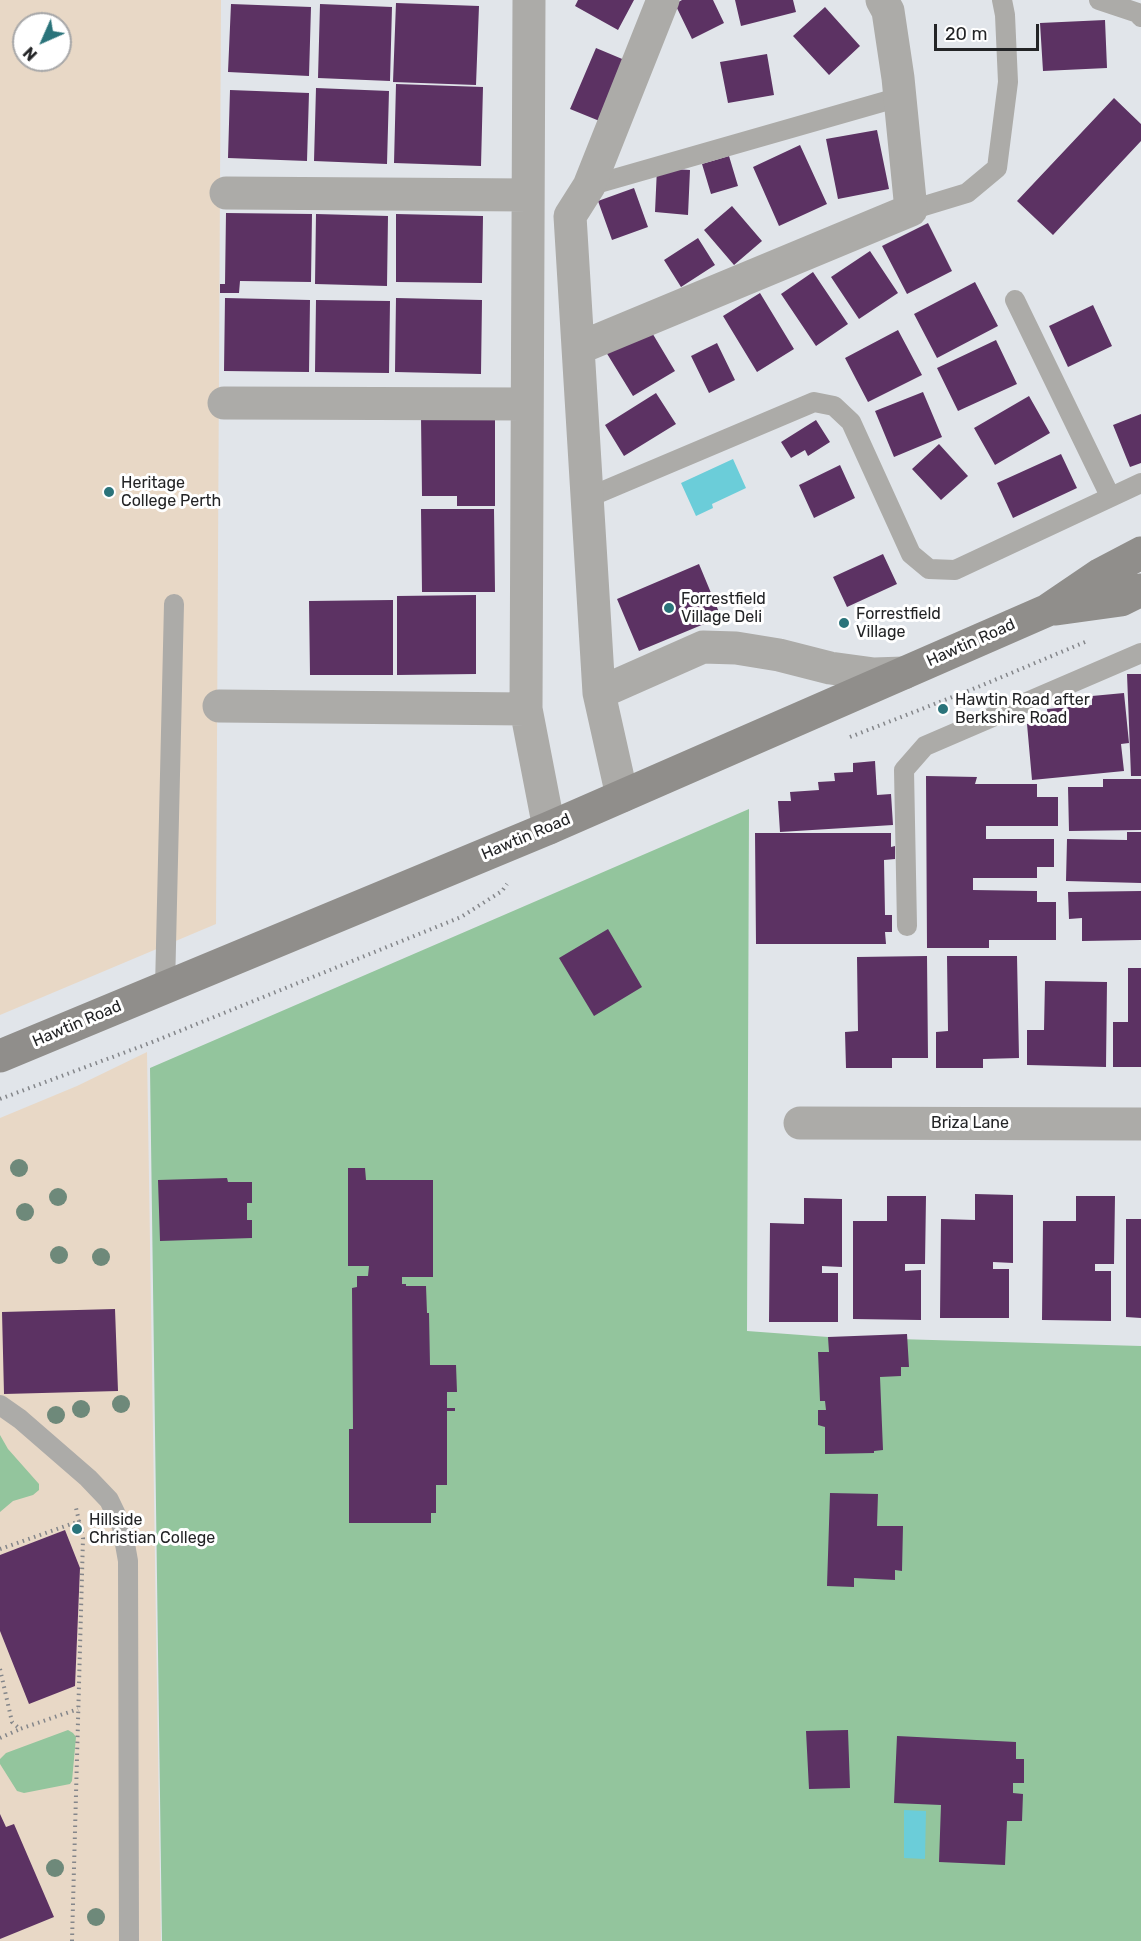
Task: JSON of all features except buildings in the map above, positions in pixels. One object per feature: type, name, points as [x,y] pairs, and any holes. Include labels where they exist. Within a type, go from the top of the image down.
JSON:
[{"type":"main road","name":"Hawtin Road","points":[[0,1056],[549,828],[1048,610],[1101,574],[1141,553]]},
{"type":"main road","name":"Hawtin Road","points":[[1048,610],[1120,600],[1141,590]]},
{"type":"street","points":[[529,0],[526,709],[549,828]]},
{"type":"street","points":[[622,796],[599,693],[570,216],[589,186],[663,0]]},
{"type":"street","points":[[579,348],[911,210],[900,97],[888,11],[882,0]]},
{"type":"street","points":[[226,193],[528,195]]},
{"type":"street","points":[[224,403],[527,404]]},
{"type":"street","points":[[599,693],[703,647],[736,648],[830,668],[874,674],[904,673]]},
{"type":"street","points":[[219,706],[526,709]]},
{"type":"street","name":"Briza Lane","points":[[800,1123],[1141,1124]]},
{"type":"lane","points":[[911,210],[967,194],[997,168],[1008,82],[1005,15],[1002,0]]},
{"type":"lane","points":[[1099,0],[1138,13],[1141,17]]},
{"type":"lane","points":[[589,186],[900,97]]},
{"type":"lane","points":[[1015,300],[1110,496]]},
{"type":"lane","points":[[587,498],[814,402],[834,406],[851,422],[911,554],[929,569],[955,570],[1141,483]]},
{"type":"lane","points":[[165,988],[174,604]]},
{"type":"lane","points":[[907,926],[904,770],[925,746],[1141,653]]},
{"type":"lane","points":[[0,1405],[20,1419],[88,1478],[109,1500],[123,1527],[128,1561],[129,1941]]},
{"type":"path","points":[[72,1941],[83,1538],[74,1503]]},
{"type":"path","points":[[0,1549],[80,1521]]},
{"type":"path","points":[[0,1669],[12,1722],[20,1729]]},
{"type":"path","points":[[0,1738],[78,1709]]},
{"type":"shaded area","name":"Heritage College Perth","points":[[0,0],[221,0],[216,924],[0,1015]]},
{"type":"shaded area","name":"Hillside Christian College","points":[[147,1052],[161,1941],[0,1941],[0,1118],[77,1086]]},
{"type":"green space","points":[[749,809],[747,1331],[828,1337],[1141,1346],[1141,1941],[162,1941],[150,1068]]},
{"type":"green space","points":[[0,1435],[8,1449],[39,1484],[39,1490],[33,1495],[13,1501],[0,1512]]},
{"type":"green space","points":[[68,1730],[76,1737],[70,1784],[24,1793],[17,1791],[0,1764],[0,1759],[6,1753]]},
{"type":"water","points":[[733,459],[746,488],[712,504],[713,508],[696,516],[681,483]]},
{"type":"water","points":[[904,1810],[926,1811],[925,1859],[904,1858]]},
{"type":"place","name":"Heritage College Perth","points":[[109,492]]},
{"type":"place","name":"Forrestfield Village Deli","points":[[669,608]]},
{"type":"place","name":"Forrestfield Village","points":[[844,623]]},
{"type":"place","name":"Hawtin Road after Berkshire Road","points":[[943,709]]},
{"type":"place","name":"Hillside Christian College","points":[[77,1529]]}]
